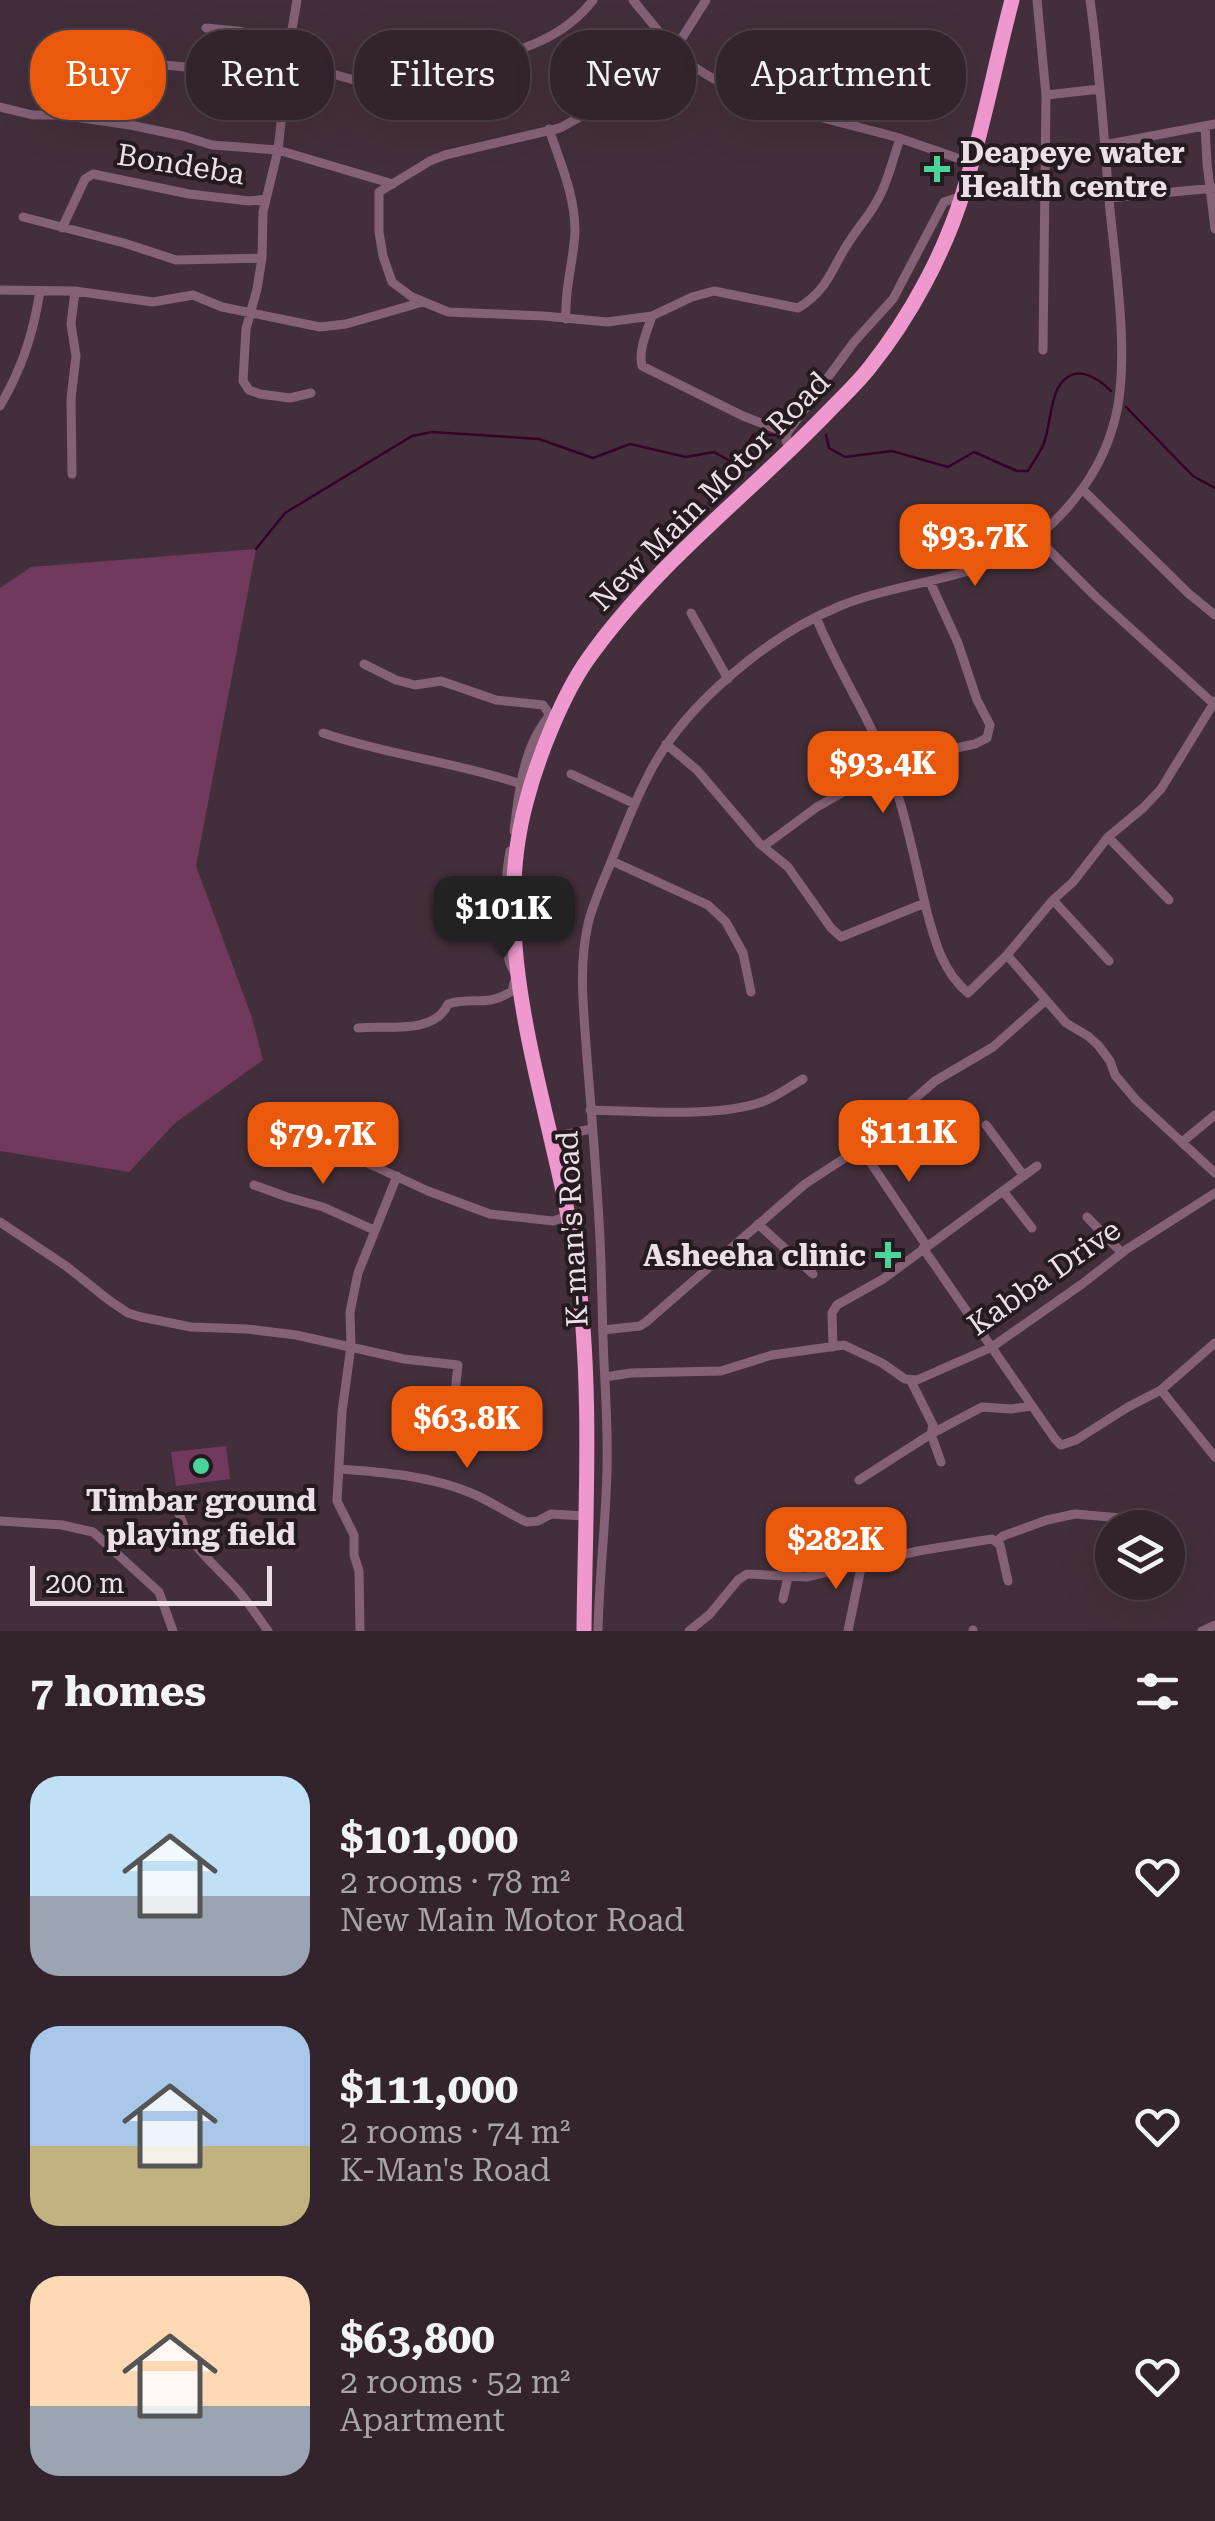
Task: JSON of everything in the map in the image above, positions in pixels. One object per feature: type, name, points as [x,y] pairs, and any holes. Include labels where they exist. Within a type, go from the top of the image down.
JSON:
[{"type":"highway","name":"New Main Motor Road","points":[[591,1631],[594,1517],[586,1344],[568,1216],[518,976],[513,906],[526,799],[554,715],[586,661],[635,600],[791,451],[870,368],[904,319],[934,264],[962,196],[1015,0]]},
{"type":"highway","name":"New Main Motor Road","points":[[591,1631],[596,1595],[592,1345],[585,1266],[536,1042],[525,977],[520,905],[535,800],[565,716],[593,665],[643,603],[795,456],[874,373],[910,323],[941,268],[969,198],[984,147],[1015,0]]},
{"type":"street","points":[[292,30],[297,0]]},
{"type":"street","points":[[334,73],[358,83],[398,87],[525,50],[556,35],[584,13],[593,0]]},
{"type":"street","points":[[633,0],[659,30]]},
{"type":"street","points":[[687,30],[706,0]]},
{"type":"street","points":[[1037,0],[1046,94],[1043,350]]},
{"type":"street","name":"K-man's Road","points":[[594,1517],[608,1467],[600,1238],[582,971],[588,924],[649,773],[690,715],[728,679],[791,630],[816,617],[887,590],[990,564],[1036,537],[1083,490],[1108,442],[1120,388],[1118,287],[1090,0]]},
{"type":"street","points":[[206,28],[227,30]]},
{"type":"street","points":[[696,68],[754,96],[972,163]]},
{"type":"street","points":[[1046,94],[1100,89]]},
{"type":"street","points":[[0,108],[130,126],[212,145],[278,150],[394,184]]},
{"type":"street","points":[[281,120],[262,223],[262,258],[249,313],[243,381],[245,387],[260,394],[290,398],[311,393]]},
{"type":"street","points":[[575,120],[560,128],[445,155],[379,192],[379,232],[392,282],[448,312],[607,322],[652,316],[692,296],[714,291],[795,308],[826,284],[876,204],[900,139]]},
{"type":"street","points":[[1104,144],[1210,125],[1215,229]]},
{"type":"street","points":[[549,129],[572,199],[574,221],[564,300],[566,319]]},
{"type":"street","name":"Bondeba","points":[[62,228],[85,179],[93,174],[189,194],[266,200]]},
{"type":"street","points":[[1110,198],[1212,188]]},
{"type":"street","points":[[791,451],[787,433],[854,342],[893,298],[944,202],[962,196]]},
{"type":"street","points":[[23,217],[176,260],[262,258]]},
{"type":"street","points":[[0,290],[75,290],[153,302],[193,295],[214,305],[249,313],[330,326],[423,302]]},
{"type":"street","points":[[72,474],[71,399],[76,356],[71,317],[75,290]]},
{"type":"street","points":[[0,406],[22,366],[40,292]]},
{"type":"street","points":[[652,316],[642,346],[642,366],[743,416],[787,433]]},
{"type":"street","points":[[1083,490],[1215,616]]},
{"type":"street","points":[[816,617],[888,770],[910,833],[935,942],[947,969],[968,993],[1074,882],[1108,837],[1161,789],[1214,703],[1036,537]]},
{"type":"street","points":[[764,846],[861,782],[932,753],[975,744],[990,732],[958,643],[930,582]]},
{"type":"street","points":[[691,613],[728,679]]},
{"type":"street","points":[[358,1028],[432,1022],[445,1012],[448,1004],[495,1000],[512,991],[518,976],[506,958],[505,888],[529,751],[554,715],[543,705],[496,700],[442,681],[415,685],[396,680],[364,664]]},
{"type":"street","points":[[323,733],[521,784]]},
{"type":"street","points":[[666,744],[697,770],[764,846],[788,867],[842,937],[925,903]]},
{"type":"street","points":[[571,774],[635,804]]},
{"type":"street","points":[[1108,837],[1169,900]]},
{"type":"street","points":[[612,861],[708,905],[726,922],[742,953],[751,992]]},
{"type":"street","points":[[1053,900],[1109,960]]},
{"type":"street","points":[[1007,954],[1066,1023],[1098,1045],[1126,1088],[1215,1173]]},
{"type":"street","name":"K-man's Road","points":[[603,1330],[640,1326],[804,1184],[860,1147],[916,1096],[992,1046],[1046,1000]]},
{"type":"street","points":[[590,1110],[741,1108],[773,1097],[802,1079]]},
{"type":"street","points":[[1182,1142],[1215,1114]]},
{"type":"street","points":[[986,1125],[1024,1176]]},
{"type":"street","points":[[558,1136],[591,1129]]},
{"type":"street","points":[[279,1142],[342,1152],[490,1214],[553,1221],[568,1216]]},
{"type":"street","points":[[860,1147],[1061,1445],[1161,1390],[1215,1343]]},
{"type":"street","points":[[833,1347],[833,1309],[883,1279],[1038,1166]]},
{"type":"street","points":[[360,1631],[354,1535],[337,1502],[342,1412],[354,1284],[397,1176]]},
{"type":"street","points":[[254,1185],[323,1207],[374,1230]]},
{"type":"street","points":[[1003,1191],[1032,1228]]},
{"type":"street","name":"Kabba Drive","points":[[911,1381],[950,1368],[992,1347],[1122,1253],[1215,1193]]},
{"type":"street","points":[[1087,1217],[1122,1253]]},
{"type":"street","points":[[0,1222],[128,1313],[180,1326],[267,1331],[458,1366],[453,1410]]},
{"type":"street","points":[[758,1224],[813,1274]]},
{"type":"street","points":[[605,1377],[722,1371],[772,1355],[844,1345],[911,1381],[933,1425],[941,1462]]},
{"type":"street","points":[[1161,1390],[1215,1457]]},
{"type":"street","points":[[858,1480],[982,1407],[1011,1410],[1032,1406]]},
{"type":"street","points":[[339,1470],[376,1471],[442,1483],[479,1496],[527,1522],[551,1514],[594,1517]]},
{"type":"street","points":[[178,1510],[191,1541],[237,1590],[268,1631]]},
{"type":"street","points":[[996,1541],[1047,1520],[1076,1514],[1095,1516]]},
{"type":"street","points":[[0,1522],[62,1525],[94,1532],[162,1596],[172,1630]]},
{"type":"street","points":[[690,1631],[748,1574],[806,1577],[985,1539],[1000,1545],[1008,1581]]},
{"type":"street","points":[[852,1630],[862,1564]]},
{"type":"street","points":[[783,1599],[788,1577]]},
{"type":"street","points":[[1202,1631],[1215,1625]]},
{"type":"shaded area","points":[[256,549],[196,866],[251,1015],[263,1060],[175,1123],[129,1172],[0,1151],[0,588],[31,567]]},
{"type":"shaded area","name":"Timbar ground playing field","points":[[226,1446],[230,1479],[176,1486],[171,1452]]},
{"type":"waterway","points":[[826,435],[829,448],[845,457],[892,451],[948,467],[974,452],[1017,471],[1028,471],[1044,443],[1055,394],[1064,380],[1070,375],[1084,374],[1111,391]]},
{"type":"waterway","points":[[1126,407],[1193,476],[1215,488]]},
{"type":"waterway","points":[[256,549],[285,513],[412,436],[432,432],[539,439],[593,458],[630,444],[686,457],[714,452],[730,461],[739,461],[753,435],[781,435]]},
{"type":"place","name":"Deapeye water Health centre","points":[[937,169]]},
{"type":"place","name":"Asheeha clinic","points":[[888,1255]]},
{"type":"place","name":"Timbar ground playing field","points":[[201,1466]]}]
